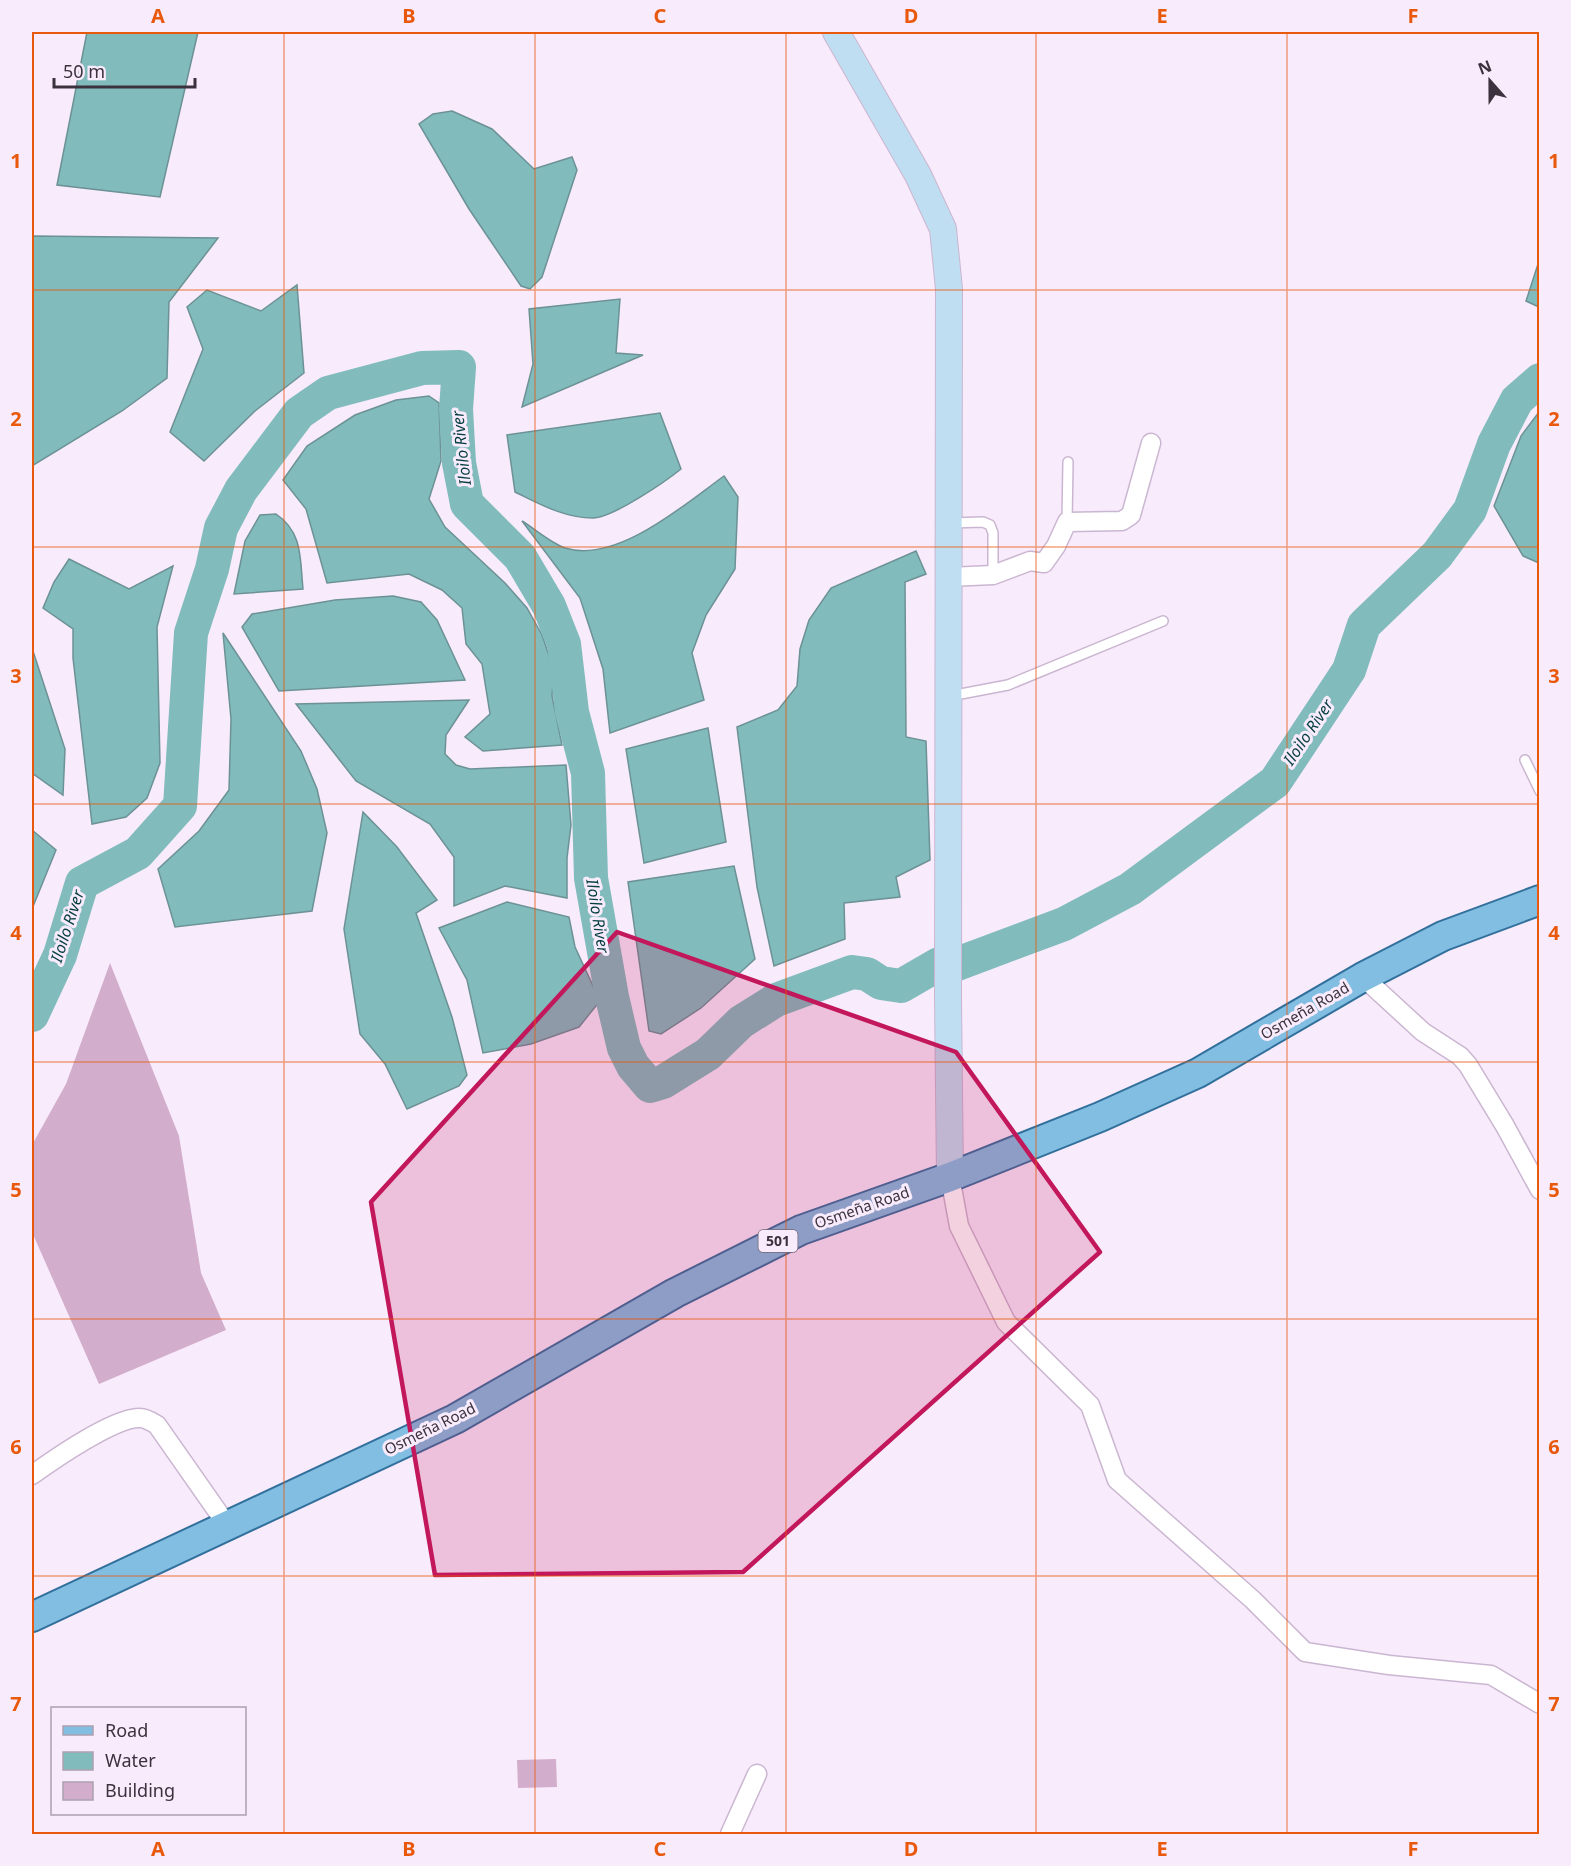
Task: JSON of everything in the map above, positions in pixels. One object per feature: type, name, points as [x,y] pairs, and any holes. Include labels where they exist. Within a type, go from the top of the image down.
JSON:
[{"type":"main road","name":"Osmeña Road","points":[[32,1617],[455,1419],[675,1293],[801,1230],[950,1178],[1100,1118],[1198,1073],[1363,977],[1443,936],[1539,900]]},
{"type":"street","points":[[836,32],[918,175],[943,229],[948,289],[950,1178],[959,1226],[1006,1322],[1090,1405],[1117,1480],[1253,1600],[1305,1652],[1389,1665],[1491,1675],[1539,1704]]},
{"type":"street","points":[[949,577],[993,575],[1030,561],[1044,563],[1056,546],[1067,522],[1122,521],[1131,515],[1151,443]]},
{"type":"street","points":[[1363,977],[1423,1032],[1460,1056],[1468,1065],[1505,1126],[1539,1190]]},
{"type":"street","points":[[32,1475],[78,1444],[138,1417],[148,1419],[157,1425],[227,1525]]},
{"type":"street","points":[[730,1834],[757,1774]]},
{"type":"lane","points":[[1067,522],[1068,462]]},
{"type":"lane","points":[[949,523],[983,522],[990,525],[993,533],[993,575]]},
{"type":"lane","points":[[950,696],[1008,685],[1163,621]]},
{"type":"lane","points":[[1525,760],[1539,791]]},
{"type":"highlighted area","points":[[617,932],[956,1052],[1100,1252],[743,1572],[435,1575],[371,1202]]},
{"type":"water","points":[[87,32],[198,32],[160,197],[57,185]]},
{"type":"water","points":[[452,111],[492,129],[534,169],[572,157],[577,170],[542,277],[530,289],[521,286],[469,209],[419,124],[433,114]]},
{"type":"water","points":[[32,236],[218,238],[169,302],[167,378],[122,411],[32,466]]},
{"type":"water","points":[[1539,261],[1539,307],[1526,301]]},
{"type":"water","points":[[297,285],[304,373],[255,411],[204,461],[170,432],[203,349],[187,307],[207,290],[261,311]]},
{"type":"water","points":[[620,299],[616,353],[643,355],[522,407],[533,364],[529,309]]},
{"type":"water","points":[[429,396],[439,403],[441,461],[429,499],[445,527],[505,583],[527,608],[542,635],[554,670],[552,696],[562,745],[483,751],[465,737],[490,714],[482,664],[466,644],[462,608],[442,590],[409,574],[327,583],[306,509],[283,480],[307,446],[355,415],[396,400]]},
{"type":"water","points":[[1539,412],[1539,563],[1523,556],[1494,506],[1521,436]]},
{"type":"water","points":[[660,413],[681,469],[625,506],[593,518],[572,516],[515,492],[507,435]]},
{"type":"water","points":[[724,476],[738,497],[735,569],[706,615],[692,653],[704,700],[610,733],[603,669],[580,598],[522,521],[565,548],[585,551],[606,547],[628,540],[649,528]]},
{"type":"water","points":[[276,514],[285,521],[296,538],[303,589],[234,594],[245,541],[260,515]]},
{"type":"water","points":[[916,551],[926,574],[905,582],[906,737],[926,741],[930,860],[896,877],[900,897],[844,903],[845,939],[774,966],[757,887],[737,727],[778,710],[797,686],[800,649],[809,620],[831,588]]},
{"type":"water","points":[[69,559],[129,589],[173,566],[157,627],[160,763],[147,798],[126,817],[92,824],[73,658],[73,629],[43,608],[54,582]]},
{"type":"water","points":[[393,596],[421,602],[437,620],[465,680],[279,691],[242,627],[252,614],[335,600]]},
{"type":"water","points":[[223,633],[301,751],[317,789],[327,833],[312,911],[175,927],[158,869],[199,831],[229,790],[231,719]]},
{"type":"water","points":[[32,648],[65,749],[63,795],[32,773]]},
{"type":"water","points":[[469,700],[446,735],[445,754],[456,765],[470,769],[566,765],[571,825],[567,858],[567,898],[505,886],[454,906],[454,857],[430,824],[356,781],[296,704]]},
{"type":"water","points":[[708,728],[726,842],[644,863],[626,749]]},
{"type":"water","points":[[363,812],[397,847],[437,900],[416,913],[452,1017],[467,1075],[459,1086],[407,1109],[385,1064],[360,1034],[344,929]]},
{"type":"water","points":[[32,830],[56,850],[32,909]]},
{"type":"water","points":[[734,866],[755,959],[701,1008],[661,1034],[649,1031],[628,882]]},
{"type":"water","points":[[507,902],[569,917],[575,947],[600,1001],[579,1027],[531,1044],[483,1053],[467,980],[439,928]]},
{"type":"building","points":[[110,963],[179,1136],[201,1273],[226,1330],[99,1384],[32,1232],[32,1145],[66,1084]]},
{"type":"building","points":[[556,1759],[557,1787],[518,1788],[517,1760]]},
{"type":"waterway","name":"Iloilo River","points":[[32,1015],[60,955],[82,883],[138,853],[180,806],[191,633],[212,569],[221,528],[241,490],[299,413],[328,393],[422,368],[459,367],[456,409],[459,463],[467,504],[520,557],[549,606],[564,644],[572,712],[588,773],[591,878],[612,997],[624,1048],[633,1066],[650,1086],[663,1082],[708,1054],[741,1022],[776,1000],[852,972],[867,974],[881,983],[901,986],[939,964]]},
{"type":"waterway","name":"Iloilo River","points":[[957,964],[1064,924],[1130,889],[1275,782],[1349,670],[1364,625],[1437,555],[1470,510],[1494,444],[1517,400],[1540,380]]}]
